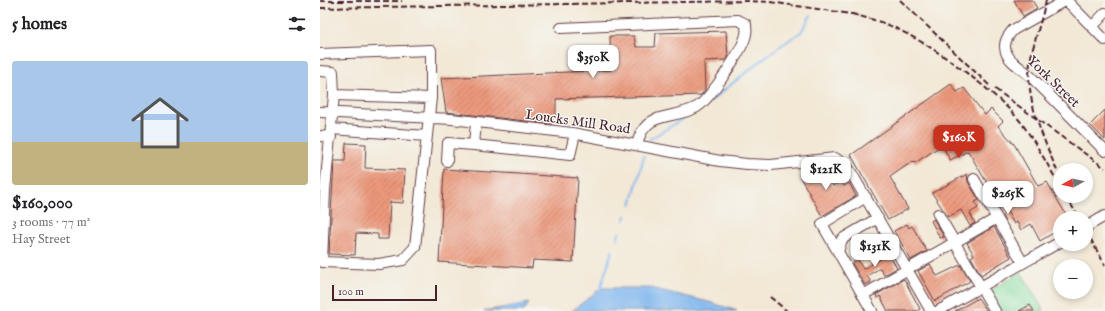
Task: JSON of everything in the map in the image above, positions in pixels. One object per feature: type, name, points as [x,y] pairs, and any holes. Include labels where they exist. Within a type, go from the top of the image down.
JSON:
[{"type":"street","points":[[1066,0],[1105,40]]},
{"type":"street","name":"York Street","points":[[1066,0],[1014,30],[1007,37],[1005,45],[1008,57],[1029,75],[1105,151]]},
{"type":"street","points":[[1092,27],[1105,13]]},
{"type":"street","points":[[562,28],[738,20],[746,24],[746,34],[722,81],[698,106],[683,113],[655,118],[640,130],[637,144]]},
{"type":"street","points":[[320,54],[431,50],[431,98],[415,248],[403,260],[379,264],[322,262],[324,163],[331,133],[333,112],[333,54]]},
{"type":"street","points":[[320,71],[334,72]]},
{"type":"street","points":[[334,95],[431,98]]},
{"type":"street","name":"Loucks Mill Road","points":[[320,112],[476,122],[575,134],[637,144],[720,161],[748,164],[771,165],[830,158],[840,160],[846,165],[866,197]]},
{"type":"street","points":[[474,145],[476,122]]},
{"type":"street","points":[[320,136],[331,133],[427,136]]},
{"type":"street","points":[[446,161],[448,143],[570,155],[575,134]]},
{"type":"street","points":[[974,179],[1023,263]]},
{"type":"street","points":[[872,311],[822,224],[866,197],[931,311]]},
{"type":"street","points":[[938,214],[982,286],[995,311]]},
{"type":"street","points":[[1093,223],[1105,216]]},
{"type":"street","points":[[838,252],[842,239],[878,218]]},
{"type":"street","points":[[863,295],[997,218]]},
{"type":"street","points":[[938,311],[1053,246]]},
{"type":"green space","points":[[1021,272],[1044,311],[999,311],[988,292]]},
{"type":"water","points":[[601,288],[651,288],[713,303],[737,311],[572,311]]},
{"type":"water","points":[[529,303],[524,311],[484,311]]},
{"type":"building","points":[[1014,0],[1032,0],[1037,8],[1023,16]]},
{"type":"building","points":[[726,31],[728,57],[726,60],[704,61],[705,90],[701,95],[556,99],[556,116],[551,117],[552,124],[446,112],[441,78],[611,70],[610,36],[634,36],[636,47],[655,47],[656,33]]},
{"type":"building","points":[[951,84],[957,92],[964,88],[985,115],[991,109],[1003,121],[998,126],[1014,144],[1038,186],[1047,182],[1053,192],[1053,203],[1059,203],[1064,211],[1053,211],[1053,233],[1040,241],[1031,224],[1021,230],[1017,222],[1014,224],[1004,206],[1002,208],[968,151],[950,160],[942,145],[915,163],[913,161],[890,177],[908,209],[888,220],[851,155]]},
{"type":"building","points":[[1105,110],[1105,140],[1090,125]]},
{"type":"building","points":[[346,143],[366,144],[365,168],[405,170],[403,203],[390,202],[388,239],[378,239],[378,234],[356,233],[355,255],[329,254],[334,161],[345,161]]},
{"type":"building","points":[[822,166],[833,186],[841,181],[844,186],[849,183],[856,196],[822,216],[800,177]]},
{"type":"building","points":[[444,169],[578,178],[573,262],[533,260],[532,268],[439,262]]},
{"type":"building","points":[[967,174],[968,182],[979,200],[975,202],[978,208],[970,213],[975,223],[970,226],[961,210],[948,217],[932,193]]},
{"type":"building","points":[[934,219],[944,237],[940,238],[931,221]]},
{"type":"building","points":[[907,224],[909,228],[912,226],[927,251],[911,260],[894,231]]},
{"type":"building","points":[[994,227],[1011,257],[981,275],[971,257],[974,255],[967,243]]},
{"type":"building","points":[[889,254],[897,268],[884,275],[880,268],[867,276],[871,282],[865,285],[852,263],[858,260],[863,269]]},
{"type":"building","points":[[930,264],[937,276],[960,265],[970,281],[935,301],[918,271]]},
{"type":"building","points":[[904,279],[920,309],[917,311],[888,311],[880,296],[877,298],[876,295]]},
{"type":"building","points":[[978,298],[987,311],[955,311],[966,305]]},
{"type":"building","points":[[1030,305],[1034,311],[1019,311]]},
{"type":"waterway","points":[[708,103],[773,51],[801,32],[811,15]]},
{"type":"waterway","points":[[650,139],[688,116]]},
{"type":"waterway","points":[[631,205],[644,156]]},
{"type":"waterway","points":[[624,221],[626,216]]},
{"type":"waterway","points":[[617,239],[619,233]]},
{"type":"waterway","points":[[600,290],[612,251]]},
{"type":"railway","points":[[900,0],[991,87]]},
{"type":"railway","points":[[1046,0],[1031,57],[1029,72],[1032,102],[1041,131],[1054,163]]},
{"type":"railway","points":[[320,1],[402,1]]},
{"type":"railway","points":[[320,8],[748,1],[770,2],[858,15]]},
{"type":"railway","points":[[852,14],[883,23],[908,34],[961,68],[994,95],[1020,121],[1053,174]]},
{"type":"railway","points":[[995,89],[1105,168]]},
{"type":"railway","points":[[1070,203],[1075,211]]},
{"type":"railway","points":[[1093,244],[1105,265]]},
{"type":"railway","points":[[770,297],[787,311]]}]
